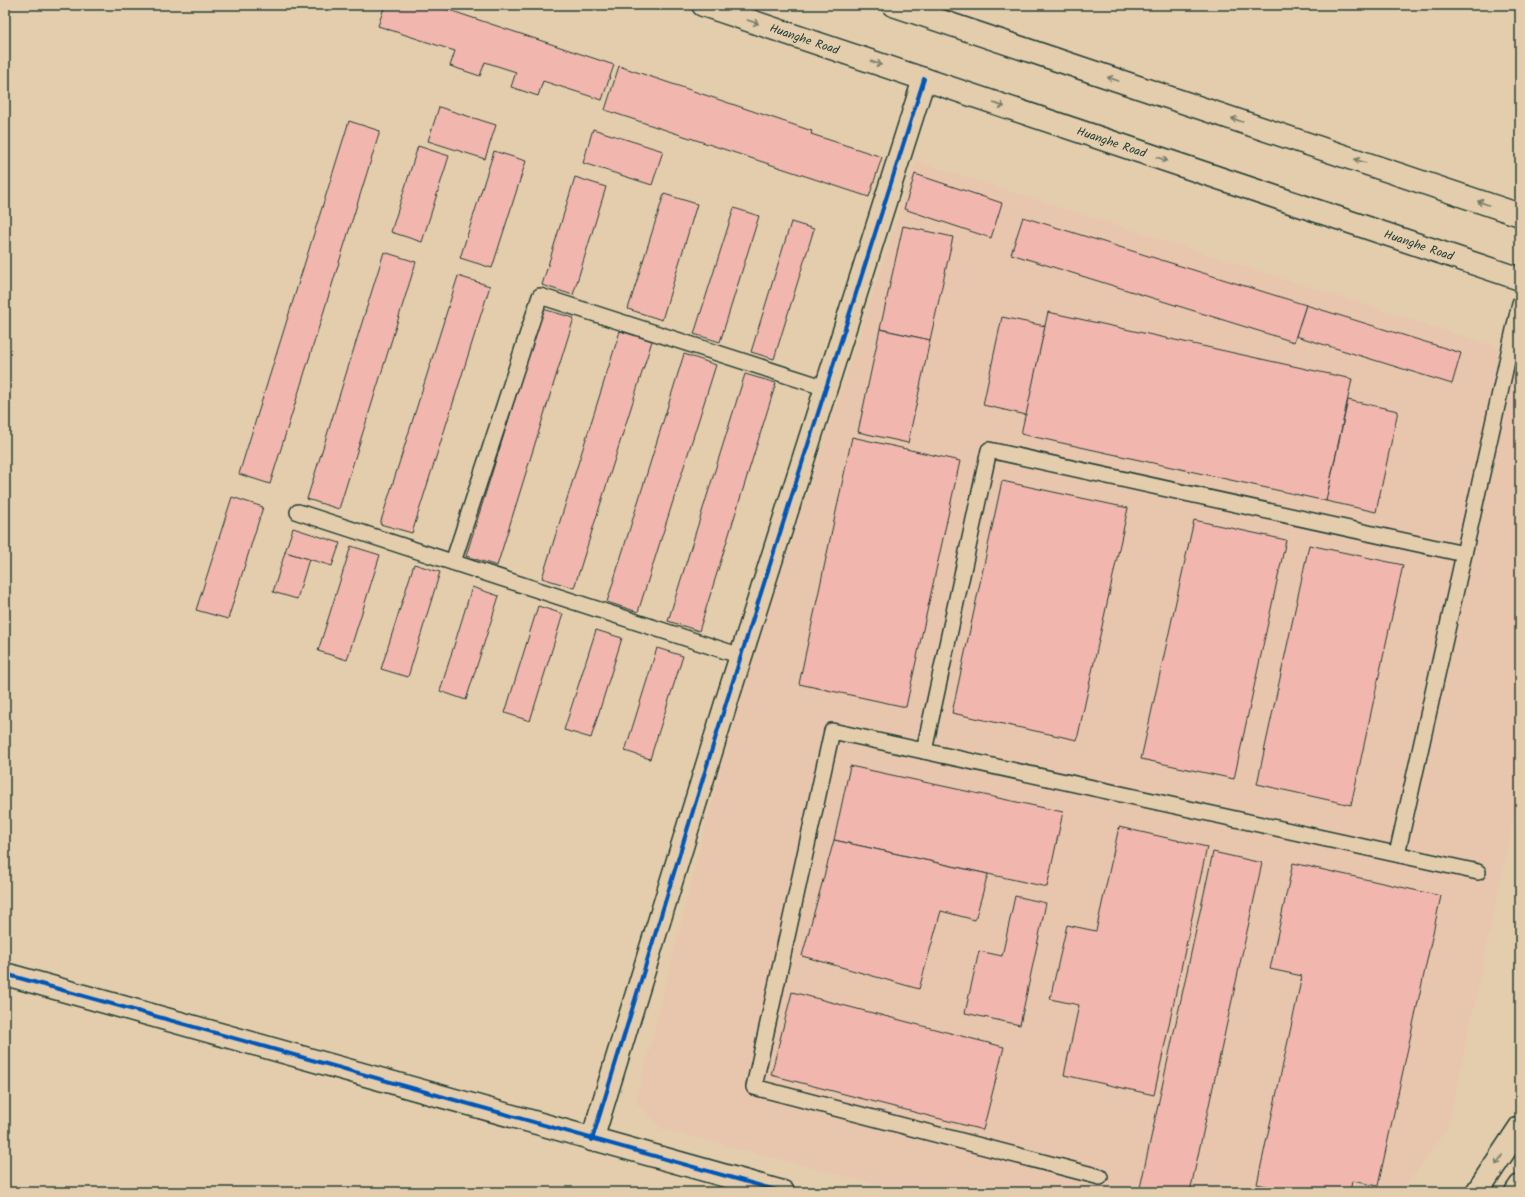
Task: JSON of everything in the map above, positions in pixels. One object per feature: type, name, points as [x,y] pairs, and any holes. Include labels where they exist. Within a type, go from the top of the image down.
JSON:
[{"type":"street","name":"Huanghe Road","points":[[703,5],[1520,279]]},
{"type":"street","points":[[893,5],[1520,215]]},
{"type":"street","points":[[592,1140],[741,656],[924,79]]},
{"type":"street","points":[[5,974],[592,1140],[783,1192]]},
{"type":"street","points":[[1477,1192],[1520,1127]]},
{"type":"street","points":[[1516,1192],[1520,1186]]},
{"type":"lane","points":[[453,562],[540,296],[826,388]]},
{"type":"lane","points":[[1397,854],[1520,303]]},
{"type":"lane","points":[[924,751],[990,450],[1464,554]]},
{"type":"lane","points":[[298,512],[741,656]]},
{"type":"lane","points":[[1100,1177],[754,1088],[832,731],[1478,872]]},
{"type":"shaded area","points":[[916,161],[1520,354],[1520,791],[1448,1129],[1401,1192],[905,1192],[661,1129],[636,1102],[730,728]]},
{"type":"building","points":[[385,5],[434,5],[614,65],[602,100],[543,81],[538,96],[511,87],[516,72],[485,62],[480,76],[450,66],[455,51],[378,26]]},
{"type":"building","points":[[619,66],[812,131],[811,134],[882,157],[869,197],[605,110]]},
{"type":"building","points":[[439,107],[496,125],[485,159],[428,141]]},
{"type":"building","points":[[349,121],[380,131],[270,484],[239,474]]},
{"type":"building","points":[[593,129],[663,151],[652,185],[583,163]]},
{"type":"building","points":[[418,146],[449,156],[422,242],[391,232]]},
{"type":"building","points":[[494,151],[526,161],[492,268],[460,258]]},
{"type":"building","points":[[915,174],[1002,203],[991,238],[904,209]]},
{"type":"building","points":[[575,177],[606,187],[573,295],[542,285]]},
{"type":"building","points":[[664,194],[697,204],[662,320],[628,309]]},
{"type":"building","points":[[734,208],[759,216],[720,342],[694,334]]},
{"type":"building","points":[[1023,217],[1306,305],[1294,342],[1011,254]]},
{"type":"building","points":[[791,222],[814,229],[774,359],[751,352]]},
{"type":"building","points":[[903,226],[953,237],[930,340],[880,329]]},
{"type":"building","points":[[384,252],[416,262],[339,509],[307,499]]},
{"type":"building","points":[[458,276],[490,286],[412,533],[380,524]]},
{"type":"building","points":[[1306,305],[1461,353],[1452,384],[1296,336]]},
{"type":"building","points":[[543,309],[574,318],[497,566],[466,556]]},
{"type":"building","points":[[1048,312],[1352,379],[1326,501],[1021,434]]},
{"type":"building","points":[[1002,317],[1045,326],[1026,415],[983,405]]},
{"type":"building","points":[[880,329],[930,340],[908,443],[858,432]]},
{"type":"building","points":[[620,331],[652,341],[574,588],[542,578]]},
{"type":"building","points":[[684,354],[716,365],[638,612],[607,602]]},
{"type":"building","points":[[745,374],[776,383],[699,631],[668,621]]},
{"type":"building","points":[[1348,400],[1398,411],[1376,512],[1326,501]]},
{"type":"building","points":[[852,437],[960,461],[906,707],[799,684]]},
{"type":"building","points":[[1002,481],[1128,508],[1077,740],[952,713]]},
{"type":"building","points":[[232,497],[263,507],[228,619],[196,610]]},
{"type":"building","points":[[1194,520],[1286,540],[1234,779],[1141,759]]},
{"type":"building","points":[[293,528],[340,543],[332,566],[285,552]]},
{"type":"building","points":[[1309,545],[1403,565],[1351,805],[1257,784]]},
{"type":"building","points":[[351,546],[380,555],[347,660],[318,651]]},
{"type":"building","points":[[285,552],[309,559],[297,599],[273,592]]},
{"type":"building","points":[[414,564],[440,572],[408,677],[381,669]]},
{"type":"building","points":[[472,587],[499,596],[466,700],[440,691]]},
{"type":"building","points":[[538,606],[563,614],[530,721],[505,713]]},
{"type":"building","points":[[596,630],[622,638],[591,738],[564,730]]},
{"type":"building","points":[[657,648],[683,656],[650,759],[625,751]]},
{"type":"building","points":[[850,766],[1063,812],[1047,887],[834,840]]},
{"type":"building","points":[[1119,827],[1207,847],[1154,1095],[1064,1075],[1079,1005],[1050,999],[1067,925],[1096,931]]},
{"type":"building","points":[[834,840],[988,874],[975,920],[941,911],[919,989],[802,956]]},
{"type":"building","points":[[1213,852],[1262,863],[1190,1192],[1158,1192],[1140,1188]]},
{"type":"building","points":[[1293,863],[1441,896],[1378,1186],[1352,1181],[1350,1192],[1293,1192],[1257,1184],[1302,976],[1270,969]]},
{"type":"building","points":[[1015,896],[1046,903],[1020,1025],[965,1013],[979,951],[1002,956]]},
{"type":"building","points":[[792,992],[1004,1047],[983,1130],[771,1075]]},
{"type":"cycle path","points":[[592,1140],[727,700],[924,79]]},
{"type":"cycle path","points":[[5,974],[783,1192]]}]
